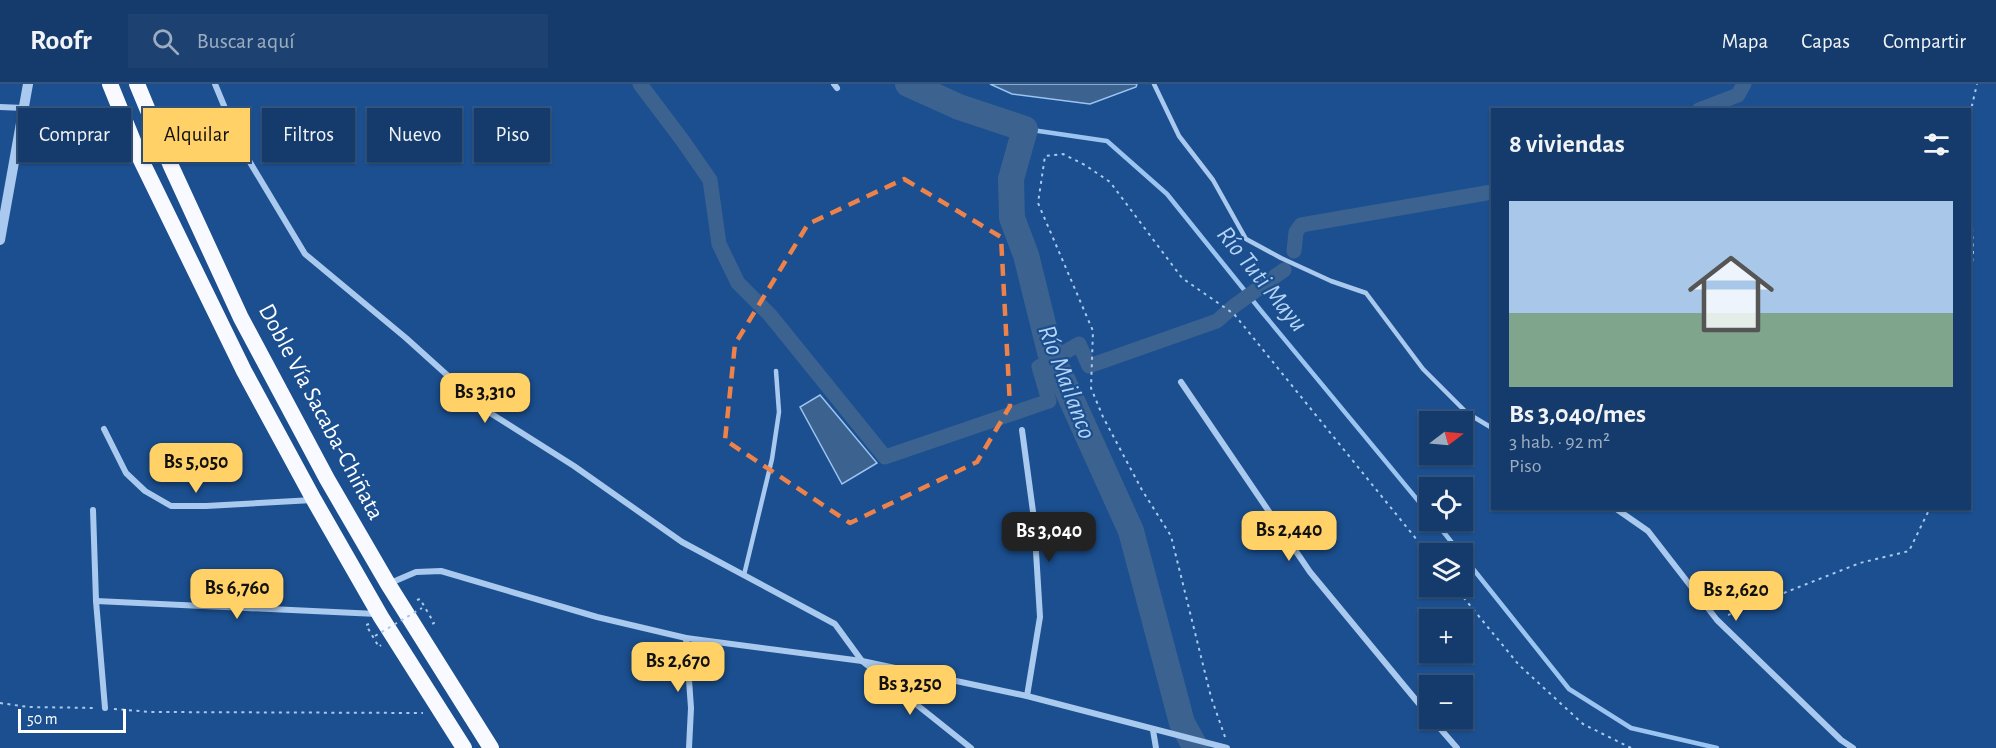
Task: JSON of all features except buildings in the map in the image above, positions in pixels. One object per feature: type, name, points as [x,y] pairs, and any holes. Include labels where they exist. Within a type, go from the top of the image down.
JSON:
[{"type":"highway","name":"Doble Vía Sacaba-Chiñata","points":[[110,84],[140,159],[244,371],[379,614],[464,748]]},
{"type":"highway","name":"Doble Vía Sacaba-Chiñata","points":[[137,84],[171,166],[242,318],[327,478],[388,584],[491,748]]},
{"type":"street","points":[[0,107],[24,108],[28,84]]},
{"type":"street","points":[[214,84],[242,150],[305,254],[406,338],[487,411],[574,466],[682,542],[836,624],[862,662],[971,748]]},
{"type":"street","points":[[0,240],[18,141]]},
{"type":"street","points":[[1181,382],[1310,572],[1419,705]]},
{"type":"street","points":[[104,429],[126,473],[145,491],[171,506],[314,500]]},
{"type":"street","points":[[1022,430],[1034,519],[1040,617],[1027,696]]},
{"type":"street","points":[[93,510],[96,601],[105,708]]},
{"type":"street","points":[[1618,510],[1648,531],[1716,620],[1841,740],[1853,748]]},
{"type":"street","points":[[388,584],[416,572],[441,571],[597,617],[686,638],[862,662],[1027,696],[1227,748]]},
{"type":"street","points":[[96,601],[379,614]]},
{"type":"street","points":[[686,638],[691,708],[690,748]]},
{"type":"street","points":[[1440,729],[1457,748]]},
{"type":"street","points":[[1154,730],[1156,748]]},
{"type":"lane","points":[[1154,84],[1179,136],[1213,180],[1246,239],[1331,281],[1366,293],[1423,369],[1467,413],[1491,427]]},
{"type":"lane","points":[[744,575],[772,459],[779,412],[776,371]]},
{"type":"path","points":[[1971,110],[1977,84]]},
{"type":"path","points":[[1971,201],[1973,252],[1971,277]]},
{"type":"path","points":[[1716,620],[1860,563],[1909,551],[1929,510]]},
{"type":"path","points":[[1463,597],[1519,665],[1582,724],[1631,748]]},
{"type":"path","points":[[375,636],[422,608],[417,600],[420,599],[434,623]]},
{"type":"path","points":[[0,703],[28,707],[105,708],[151,712],[441,713]]},
{"type":"highlighted area","points":[[904,179],[1001,237],[1010,406],[977,462],[850,523],[725,440],[735,344],[808,224]]},
{"type":"water","points":[[990,84],[1137,84],[1136,87],[1090,104],[1012,94]]},
{"type":"water","points":[[820,395],[877,463],[842,484],[800,407]]},
{"type":"waterway","points":[[640,84],[710,180],[719,244],[738,283],[770,315],[885,457],[1049,401],[1039,367],[1079,344],[1089,366],[1217,321],[1284,270]]},
{"type":"waterway","name":"Río Mailanco","points":[[908,84],[959,107],[1025,129],[1011,179],[1012,218],[1026,255],[1050,352],[1131,531],[1182,723],[1196,748]]},
{"type":"waterway","points":[[1704,108],[1738,95],[1744,84]]},
{"type":"waterway","name":"Río Tuti Mayu","points":[[1025,129],[1107,141],[1167,194],[1419,502]]},
{"type":"waterway","points":[[1294,251],[1296,232],[1301,225],[1491,192]]},
{"type":"waterway","name":"Río Tuti Mayu","points":[[1443,531],[1452,543]]},
{"type":"waterway","name":"Río Tuti Mayu","points":[[1473,569],[1569,689],[1631,728],[1717,748]]}]
